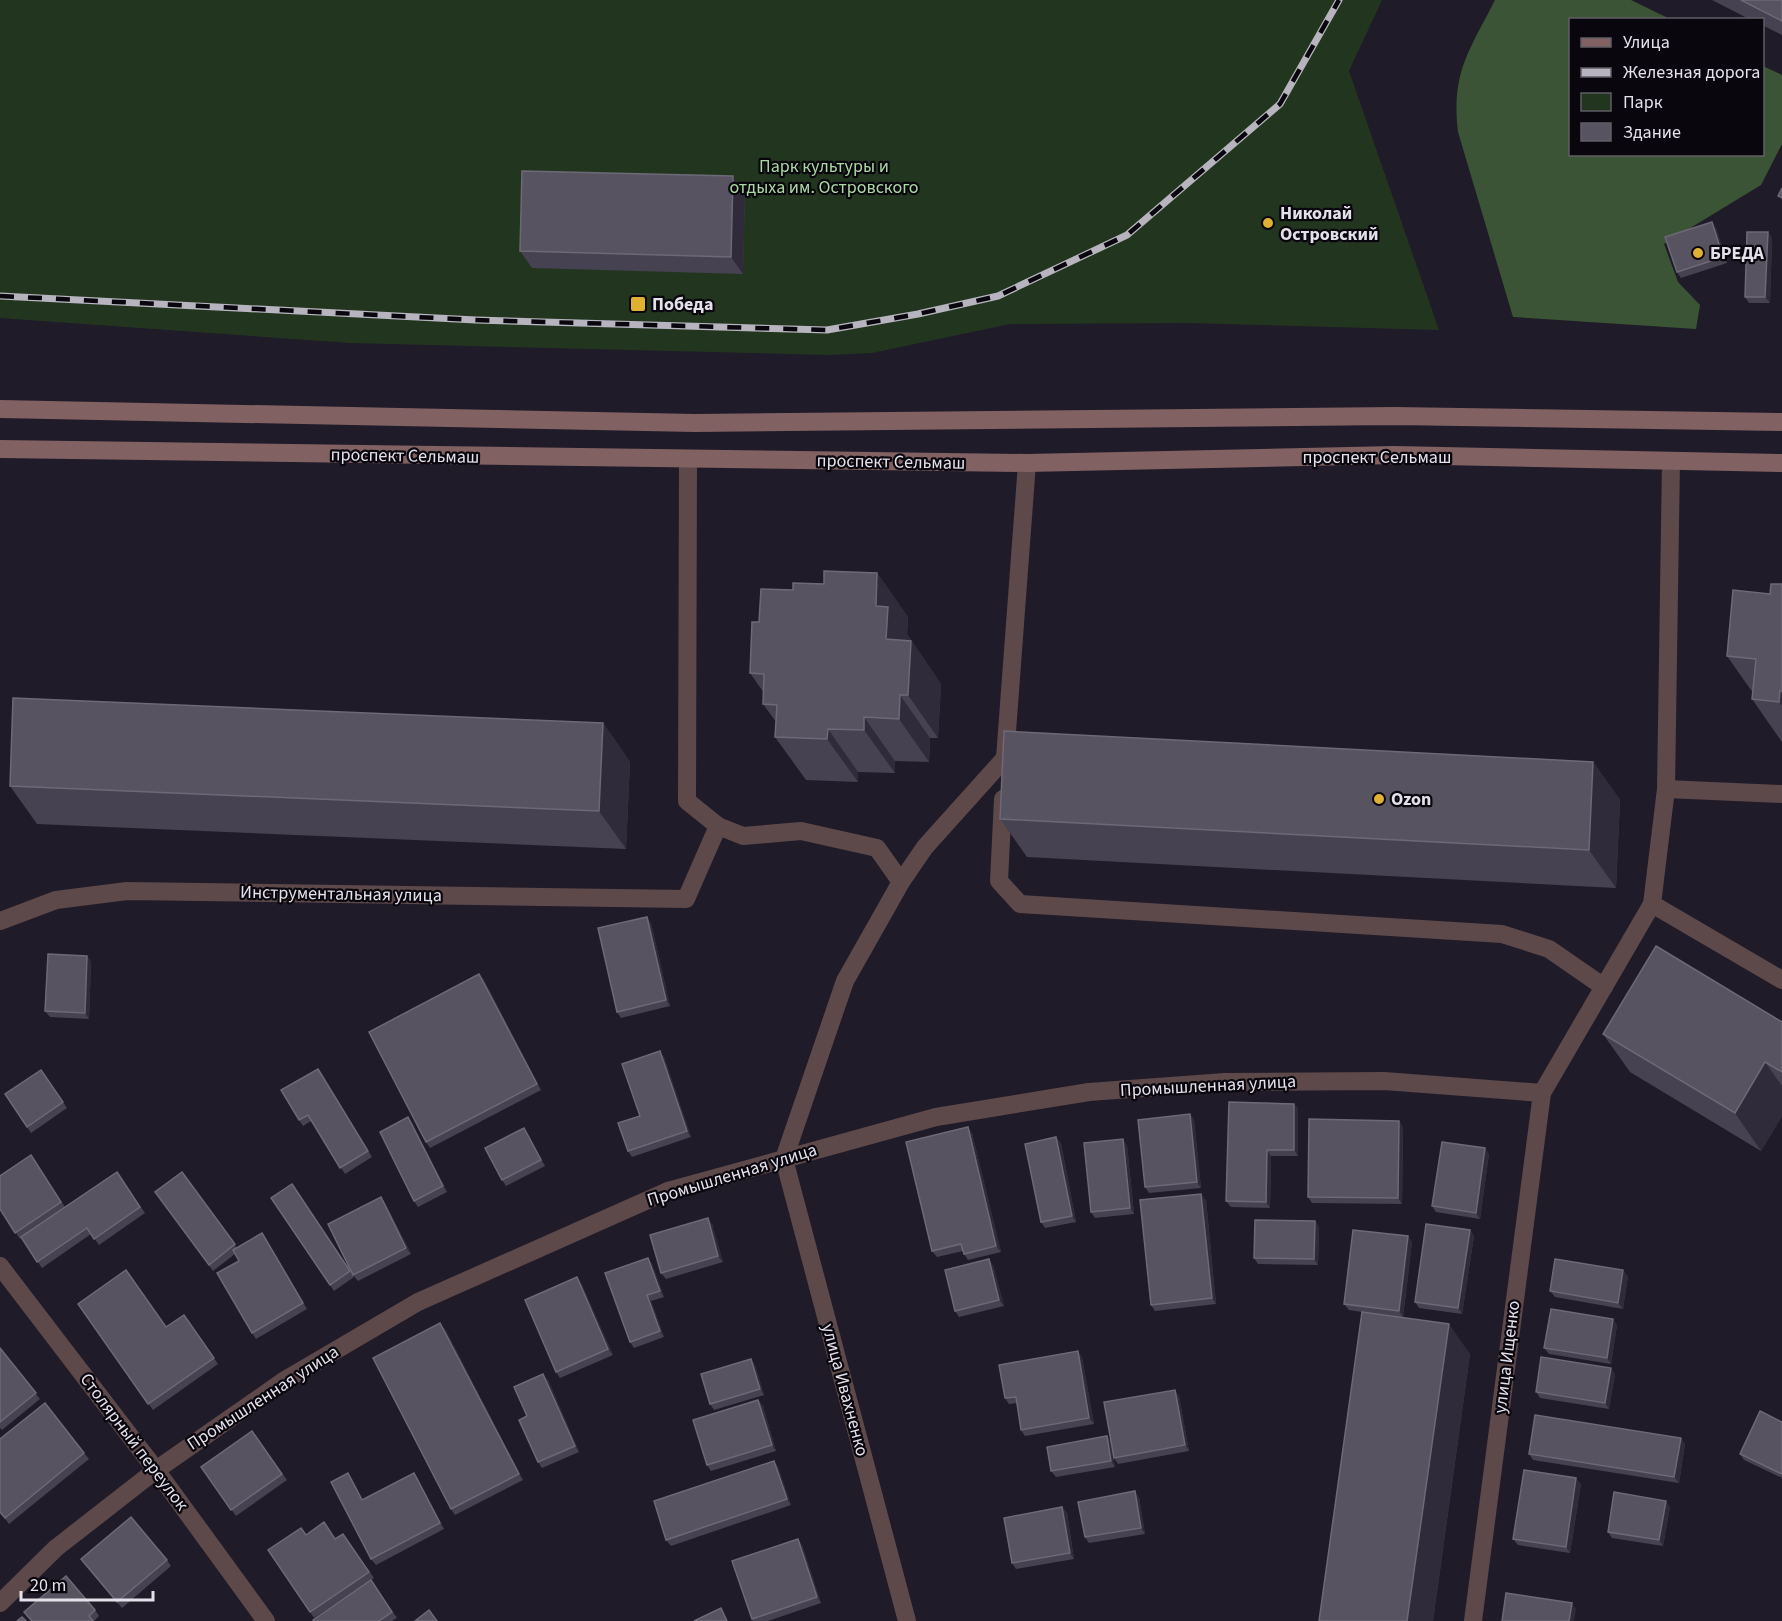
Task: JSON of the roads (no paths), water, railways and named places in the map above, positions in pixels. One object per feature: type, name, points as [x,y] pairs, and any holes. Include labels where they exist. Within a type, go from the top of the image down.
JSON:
[{"type":"main road","points":[[0,410],[695,423],[1395,416],[1782,422]]},
{"type":"main road","name":"проспект Сельмаш","points":[[0,449],[1028,463],[1394,455],[1782,463]]},
{"type":"street","points":[[688,460],[687,801],[718,826],[743,836],[801,831],[877,848],[901,882]]},
{"type":"street","points":[[1542,1093],[1652,904],[1665,789],[1671,461]]},
{"type":"street","points":[[1028,463],[1005,758],[999,882],[1020,904],[1502,934],[1549,949],[1604,987]]},
{"type":"street","points":[[784,1159],[845,981],[901,882],[925,847],[1005,758]]},
{"type":"street","points":[[1665,789],[1782,794]]},
{"type":"street","name":"Инструментальная улица","points":[[0,921],[56,900],[127,891],[686,899],[718,826]]},
{"type":"street","points":[[1652,904],[1782,980]]},
{"type":"street","name":"Промышленная улица","points":[[0,1603],[56,1548],[156,1470],[285,1380],[418,1302],[668,1191],[936,1117],[1089,1092],[1225,1082],[1384,1081],[1542,1093]]},
{"type":"street","name":"улица Ищенко","points":[[1473,1621],[1542,1093]]},
{"type":"street","name":"улица Ивахненко","points":[[784,1159],[907,1621]]},
{"type":"street","name":"Столярный переулок","points":[[0,1266],[156,1470],[266,1621]]},
{"type":"railway","points":[[0,296],[476,320],[827,330],[918,314],[998,296],[1127,235],[1280,104],[1339,0]]},
{"type":"place","name":"Николай Островский","points":[[1268,223]]},
{"type":"place","name":"БРЕДА","points":[[1698,253]]},
{"type":"place","name":"Победа","points":[[638,304]]},
{"type":"place","name":"Ozon","points":[[1379,799]]},
{"type":"park label","name":"Парк культуры и отдыха им. Островского","points":[[824,176]]}]
